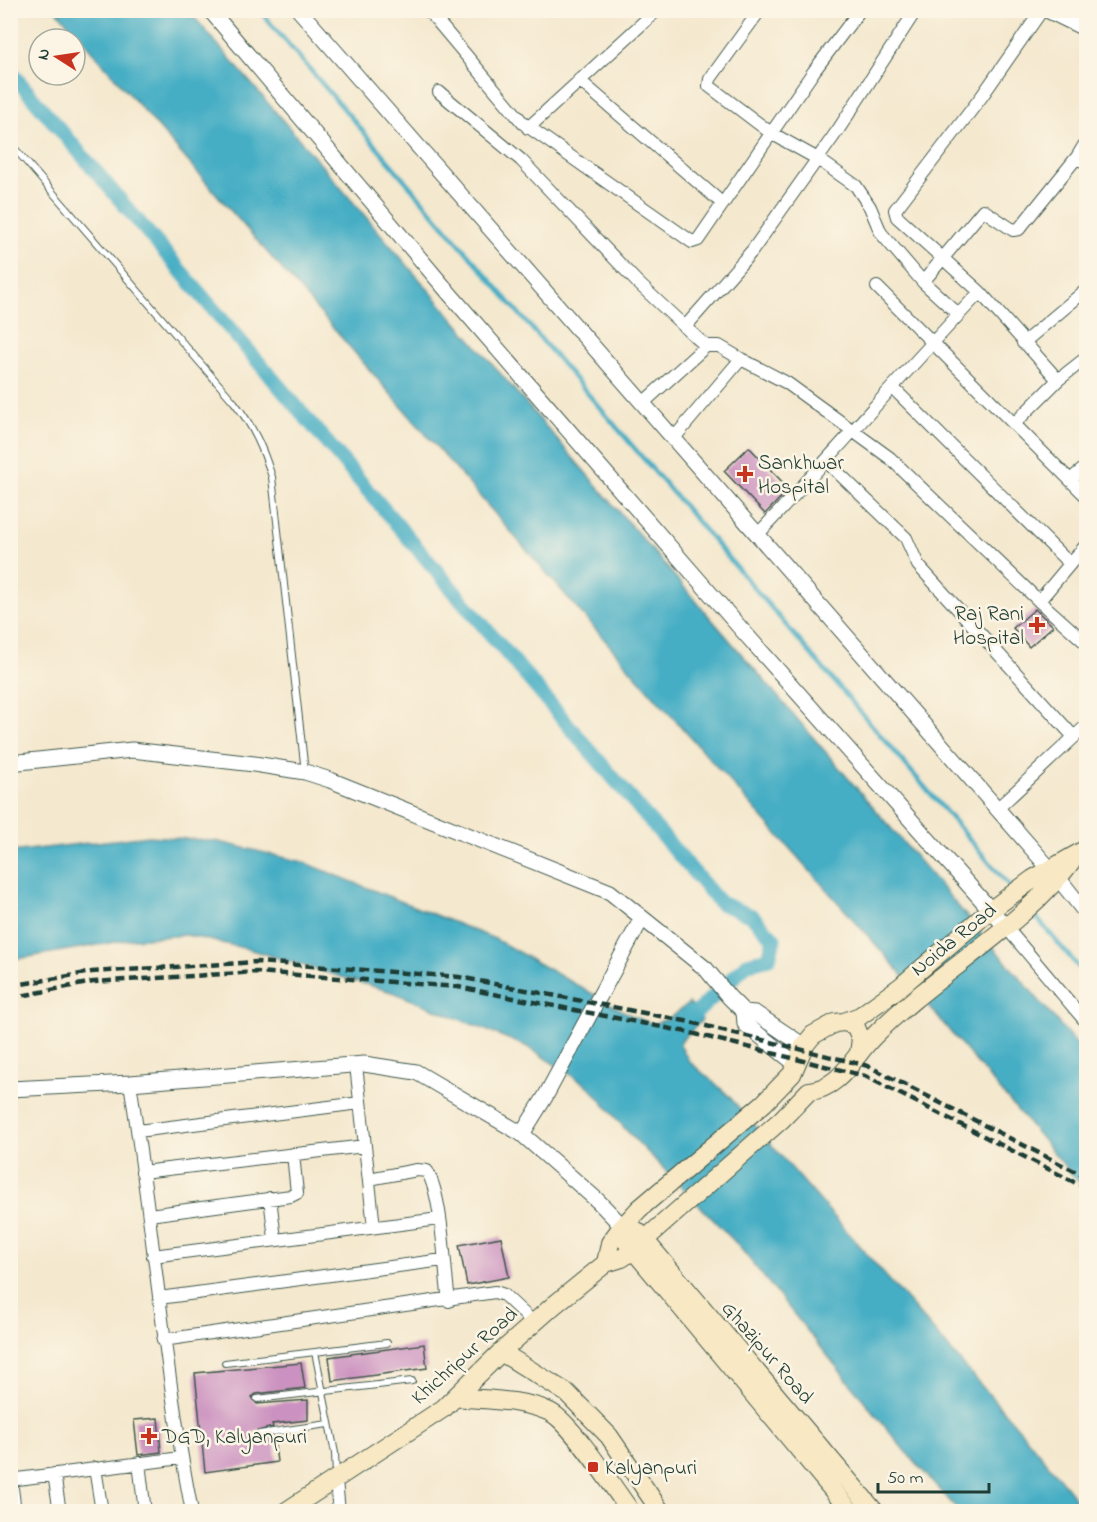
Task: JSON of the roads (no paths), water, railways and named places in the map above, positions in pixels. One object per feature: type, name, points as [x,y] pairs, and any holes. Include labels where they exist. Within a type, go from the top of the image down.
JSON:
[{"type":"main road","name":"Noida Road","points":[[844,1022],[860,1016],[900,987],[1008,897],[1047,879],[1080,854]]},
{"type":"main road","name":"Noida Road","points":[[859,1053],[873,1036],[913,1001],[1020,913],[1047,879]]},
{"type":"main road","points":[[606,1263],[610,1243],[627,1222],[764,1103],[794,1069],[804,1046],[823,1027],[844,1022],[855,1025],[858,1030],[859,1053],[834,1082],[819,1090],[808,1090],[798,1083],[794,1069]]},
{"type":"main road","name":"Khichripur Road","points":[[285,1512],[444,1408],[534,1323],[606,1263],[622,1258],[645,1239],[781,1120],[808,1090]]},
{"type":"main road","name":"Ghazipur Road","points":[[627,1222],[645,1239],[875,1512]]},
{"type":"main road","name":"Ghazipur Road","points":[[645,1239],[851,1512]]},
{"type":"main road","points":[[501,1352],[567,1393],[609,1436],[661,1512]]},
{"type":"main road","points":[[549,1411],[567,1393]]},
{"type":"main road","points":[[455,1397],[523,1405],[549,1411],[558,1418],[585,1450],[631,1512]]},
{"type":"street","points":[[210,10],[457,302],[989,911],[1001,929],[1086,1022]]},
{"type":"street","points":[[299,10],[997,809],[1047,879],[1086,914]]},
{"type":"street","points":[[428,10],[528,128],[687,240],[698,240],[771,133],[860,10]]},
{"type":"street","points":[[528,128],[657,10]]},
{"type":"street","points":[[760,10],[709,83],[723,97],[771,133],[818,159],[856,186],[870,207],[880,233],[923,282],[958,314]]},
{"type":"street","points":[[685,327],[752,251],[818,159],[916,10]]},
{"type":"street","points":[[1042,10],[982,96],[895,210],[897,217],[980,292],[1058,381]]},
{"type":"street","points":[[1047,10],[1086,29]]},
{"type":"street","points":[[579,80],[723,204]]},
{"type":"street","points":[[439,92],[521,159],[637,282],[706,346]]},
{"type":"street","points":[[923,282],[983,210],[1013,230],[1019,229],[1082,160],[1086,142]]},
{"type":"street","points":[[877,286],[1086,496]]},
{"type":"street","points":[[1023,343],[1086,290]]},
{"type":"street","points":[[758,534],[827,462],[932,342],[980,292]]},
{"type":"street","points":[[643,403],[706,346],[719,346],[787,383],[890,458],[1086,643]]},
{"type":"street","points":[[1014,424],[1086,357]]},
{"type":"street","points":[[674,438],[741,359]]},
{"type":"street","points":[[893,388],[1070,564]]},
{"type":"street","points":[[827,462],[906,538],[918,565],[1074,737]]},
{"type":"street","points":[[1070,480],[1086,467]]},
{"type":"street","points":[[1039,601],[1086,545]]},
{"type":"street","points":[[997,809],[1086,726]]},
{"type":"street","points":[[10,763],[132,750],[305,772],[610,892],[706,969],[744,1012],[755,1013],[804,1046]]},
{"type":"street","points":[[522,1134],[545,1097],[642,918]]},
{"type":"street","points":[[744,1012],[745,1024],[794,1069]]},
{"type":"street","points":[[356,1065],[374,1227]]},
{"type":"street","points":[[10,1089],[130,1083],[356,1065],[416,1072],[522,1134],[598,1201],[627,1222]]},
{"type":"street","points":[[130,1083],[150,1215],[164,1340],[192,1512]]},
{"type":"street","points":[[138,1131],[360,1102]]},
{"type":"street","points":[[142,1172],[365,1146]]},
{"type":"street","points":[[150,1215],[291,1196],[297,1193],[293,1154]]},
{"type":"street","points":[[369,1179],[417,1170],[427,1171],[432,1179],[439,1219],[449,1301]]},
{"type":"street","points":[[270,1198],[275,1239]]},
{"type":"street","points":[[153,1256],[439,1219]]},
{"type":"street","points":[[159,1298],[443,1260]]},
{"type":"street","points":[[164,1340],[449,1301],[495,1292],[504,1295],[534,1323]]},
{"type":"street","points":[[15,1512],[11,1480],[182,1458]]},
{"type":"street","points":[[139,1463],[145,1512]]},
{"type":"street","points":[[95,1468],[102,1512]]},
{"type":"street","points":[[54,1474],[60,1512]]},
{"type":"street","points":[[336,1480],[339,1512]]},
{"type":"lane","points":[[10,143],[234,402],[263,445],[273,487],[305,772]]},
{"type":"lane","points":[[225,1363],[387,1343]]},
{"type":"lane","points":[[315,1352],[335,1453],[336,1480]]},
{"type":"lane","points":[[257,1399],[412,1381]]},
{"type":"lane","points":[[259,1434],[328,1424]]},
{"type":"water","points":[[57,11],[189,11],[1086,1055],[1086,1191],[885,955],[658,701],[87,45],[87,27],[71,27]]},
{"type":"water","points":[[149,836],[215,841],[303,862],[495,939],[632,1016],[653,1024],[668,1019],[689,1003],[702,1020],[679,1043],[689,1061],[727,1094],[1021,1431],[1086,1511],[959,1511],[904,1450],[737,1244],[625,1129],[590,1087],[528,1047],[395,993],[248,949],[187,935],[132,939],[11,960],[11,852]]},
{"type":"waterway","points":[[259,10],[1013,890]]},
{"type":"waterway","points":[[10,71],[720,903],[752,916],[774,939],[769,958],[747,964],[696,1013]]},
{"type":"waterway","points":[[1030,910],[1086,976]]},
{"type":"railway","points":[[10,986],[92,972],[257,962],[459,977],[690,1022],[868,1066],[1086,1177]]},
{"type":"railway","points":[[10,998],[93,982],[257,972],[458,987],[687,1032],[865,1076],[1086,1188]]},
{"type":"place","name":"Sankhwar Hospital","points":[[745,474]]},
{"type":"place","name":"Raj Rani Hospital","points":[[1037,625]]},
{"type":"place","name":"DGD, Kalyanpuri","points":[[149,1436]]},
{"type":"place","name":"Kalyanpuri","points":[[593,1467]]}]
